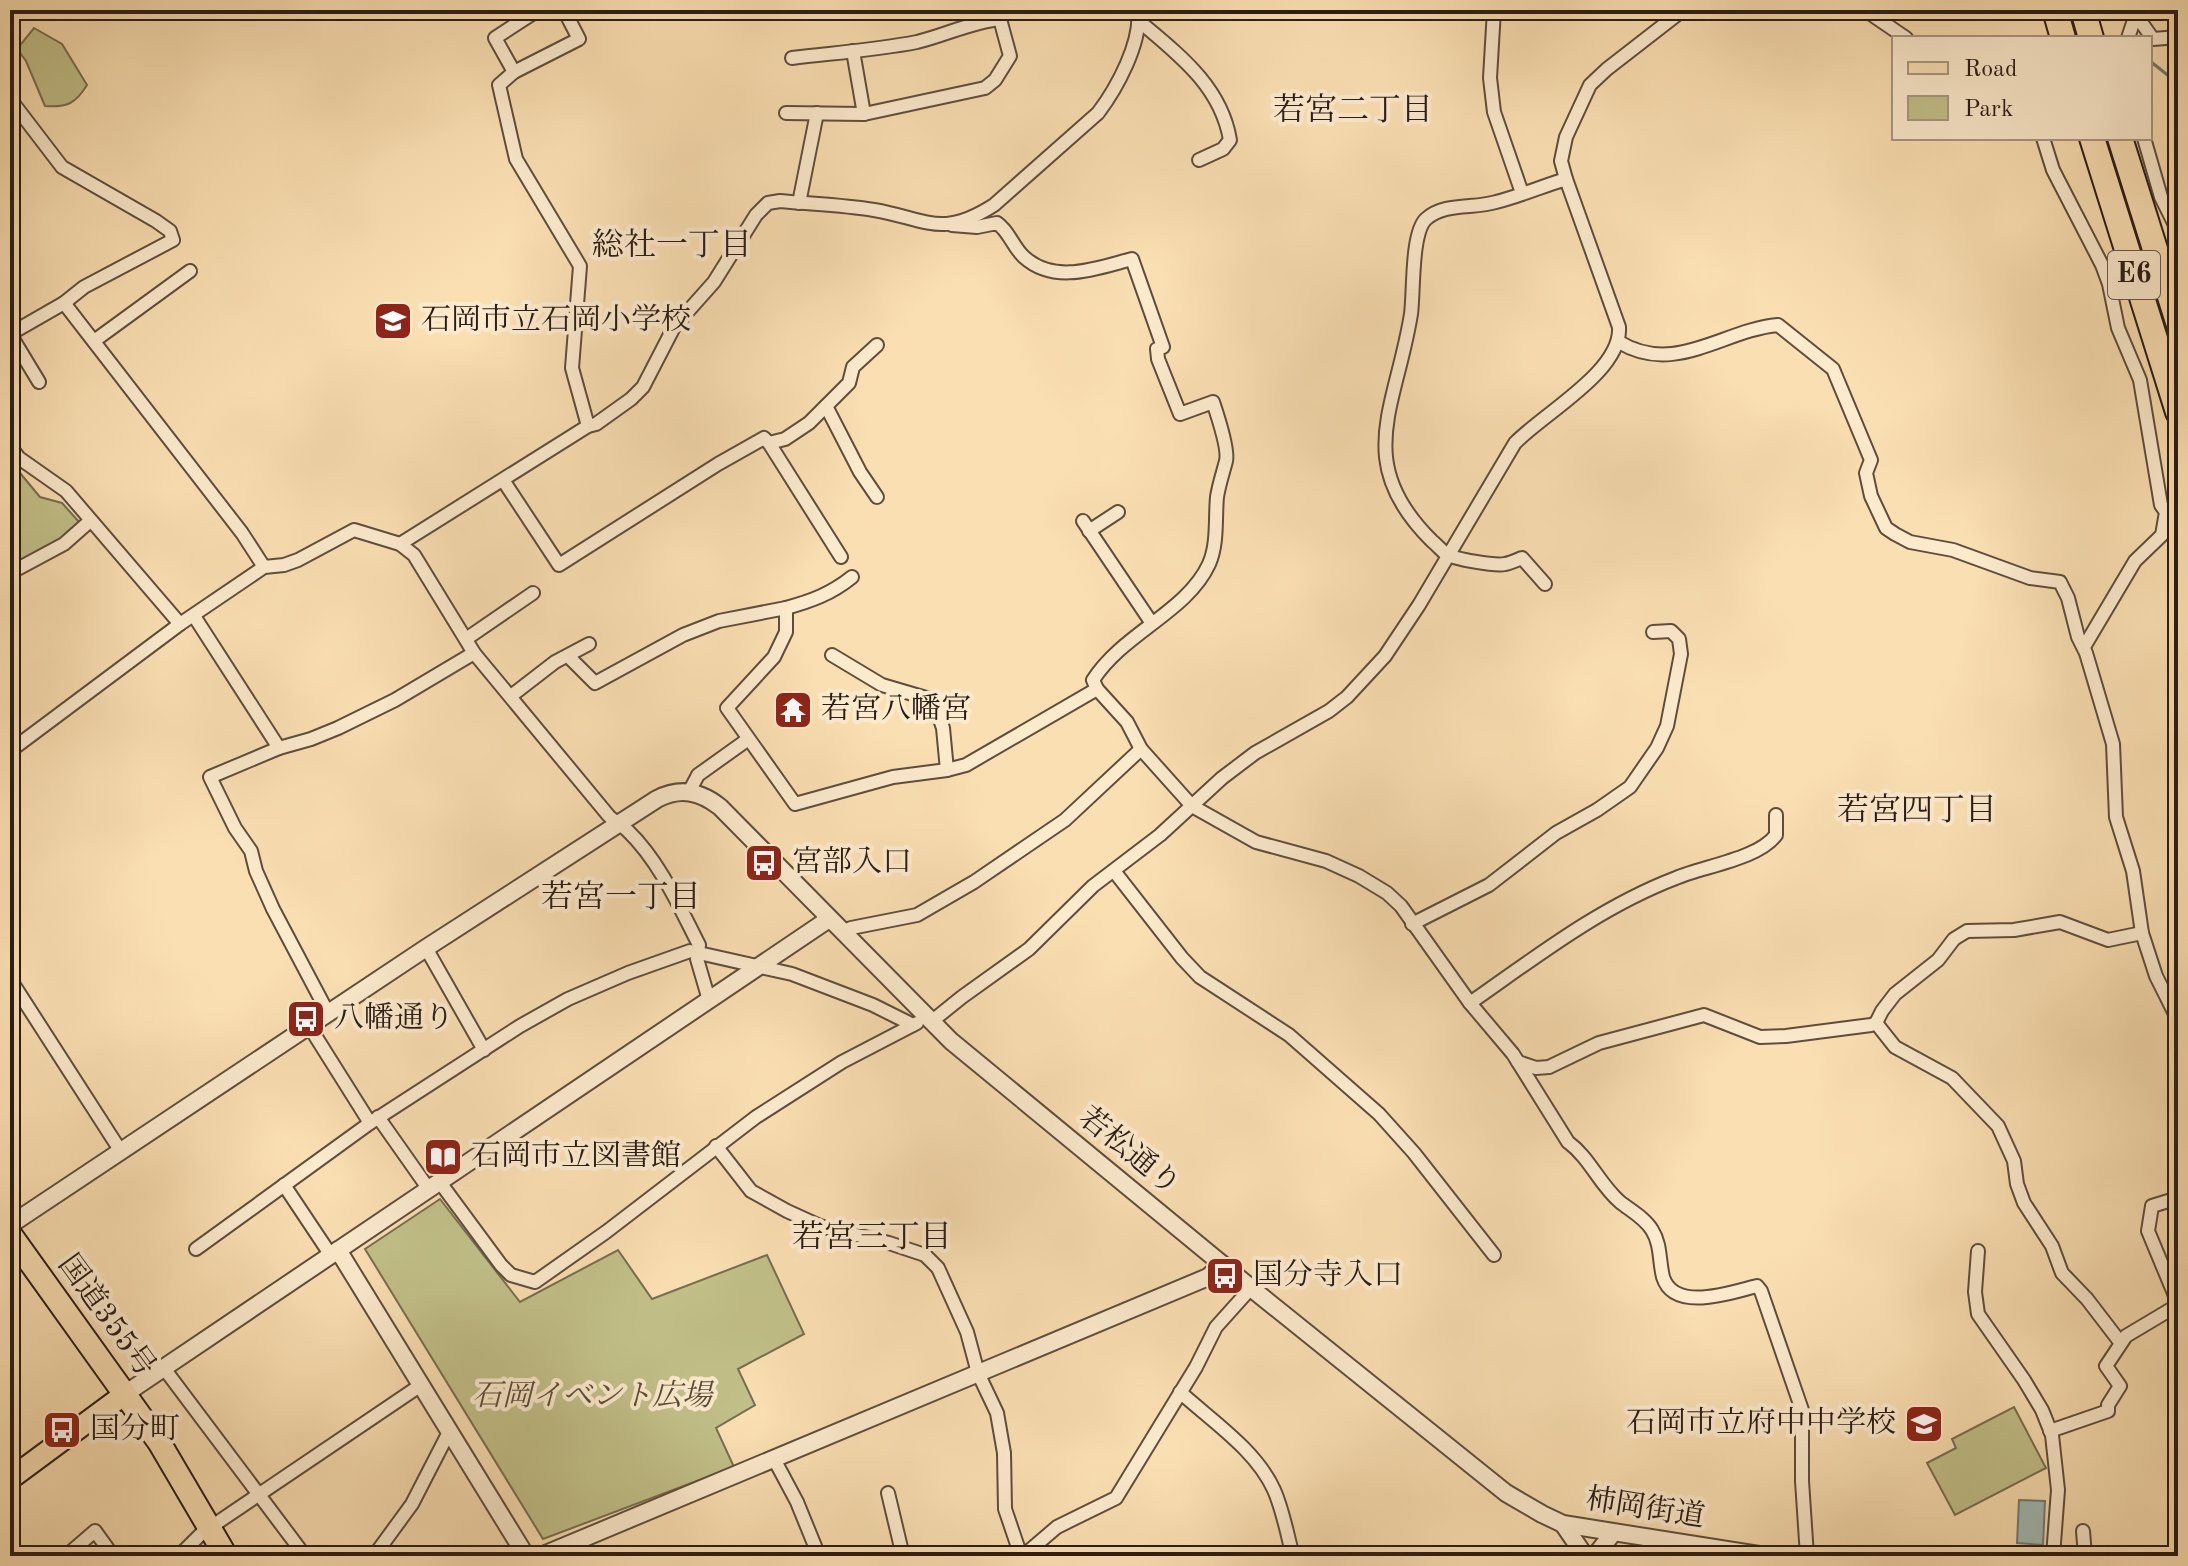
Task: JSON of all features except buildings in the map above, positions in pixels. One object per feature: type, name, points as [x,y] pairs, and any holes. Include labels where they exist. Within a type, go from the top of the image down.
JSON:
[{"type":"highway","points":[[2055,10],[2062,36]]},
{"type":"highway","points":[[2083,10],[2090,36]]},
{"type":"highway","name":"E6","points":[[2093,140],[2178,412]]},
{"type":"highway","name":"E6","points":[[2121,140],[2178,322]]},
{"type":"highway","name":"国道355号","points":[[10,1234],[167,1453],[226,1556]]},
{"type":"main road","points":[[10,1479],[125,1394]]},
{"type":"street","points":[[514,72],[495,38],[538,10]]},
{"type":"street","points":[[564,10],[579,39],[514,72],[499,85],[516,159],[580,266],[572,368],[588,426]]},
{"type":"street","points":[[1494,10],[1490,78],[1494,112],[1522,193]]},
{"type":"street","points":[[309,1026],[374,1120],[501,1265],[511,1275],[535,1282],[606,1232],[716,1146],[830,1069],[923,1022],[1029,949],[1093,886],[1222,778],[1255,753],[1329,711],[1347,697],[1385,656],[1419,605],[1515,443],[1531,426],[1602,370],[1619,342],[1618,319],[1566,179],[1561,161],[1566,137],[1590,85],[1683,10]]},
{"type":"street","points":[[1865,10],[1903,36]]},
{"type":"street","points":[[2136,13],[2151,36]]},
{"type":"street","points":[[2129,36],[2136,13]]},
{"type":"street","points":[[1138,15],[1210,88],[1227,119],[1230,140],[1223,149],[1199,160]]},
{"type":"street","points":[[952,225],[994,205],[1098,113],[1114,89],[1139,31],[1138,15]]},
{"type":"street","points":[[786,113],[864,114],[985,88],[995,80],[1010,56],[1000,19],[976,22],[964,30],[915,42],[792,58]]},
{"type":"street","points":[[2152,37],[2178,37]]},
{"type":"street","points":[[853,51],[864,114]]},
{"type":"street","points":[[10,99],[62,167],[156,221],[170,231],[173,240],[93,281],[64,303],[10,334],[39,382]]},
{"type":"street","points":[[799,203],[817,113]]},
{"type":"street","points":[[2044,140],[2053,170],[2109,284],[2118,328],[2140,380],[2161,505],[2172,507],[2162,535],[2135,561],[2084,647]]},
{"type":"street","points":[[2145,140],[2161,197],[2178,231]]},
{"type":"street","points":[[1545,584],[1522,558],[1504,565],[1447,555],[1419,527],[1401,503],[1388,477],[1385,459],[1387,419],[1412,308],[1417,236],[1423,222],[1434,213],[1495,203],[1566,179]]},
{"type":"street","points":[[400,544],[607,416],[643,387],[674,327],[714,282],[756,215],[768,203],[875,210],[936,226],[977,227],[997,223],[1033,264],[1065,273],[1081,273],[1132,259],[1163,347],[1157,349],[1158,359],[1180,414],[1213,402],[1226,460],[1217,497],[1213,550],[1195,588],[1115,652],[1093,680],[1097,689],[1127,722],[1141,749],[1192,806],[1256,842],[1326,861],[1359,876],[1394,900],[1518,1062],[1568,1142],[1581,1151],[1603,1186],[1654,1232],[1664,1281],[1672,1291],[1702,1299],[1757,1286],[1802,1410],[1802,1481],[1807,1556]]},
{"type":"street","points":[[94,341],[190,271]]},
{"type":"street","points":[[64,303],[242,533],[264,567]]},
{"type":"street","points":[[1619,342],[1640,353],[1669,354],[1700,350],[1761,327],[1778,325],[1833,369],[1871,460],[1867,466],[1867,482],[1886,528],[1910,542],[1953,550],[2030,578],[2060,582],[2068,598],[2113,744],[2116,817],[2133,871],[2142,933],[2156,976],[2178,1020]]},
{"type":"street","points":[[769,443],[785,439],[809,423],[849,383],[853,367],[877,345]]},
{"type":"street","points":[[826,406],[860,472],[877,497]]},
{"type":"street","points":[[503,480],[559,565],[764,438],[841,557]]},
{"type":"street","points":[[10,446],[19,458],[66,491],[180,624]]},
{"type":"street","points":[[1118,512],[1086,526],[1151,622]]},
{"type":"street","points":[[10,573],[64,544],[90,521]]},
{"type":"street","points":[[10,751],[180,624],[264,567],[298,560],[354,530],[400,544],[414,555],[474,653],[617,825],[625,828],[658,869],[699,945],[697,959],[709,1000]]},
{"type":"street","points":[[568,656],[595,683],[683,635],[719,621],[815,600],[836,591],[852,577]]},
{"type":"street","points":[[466,639],[533,593]]},
{"type":"street","points":[[786,608],[786,632],[774,657],[727,708],[795,804],[893,777],[947,770],[974,761],[1097,689]]},
{"type":"street","points":[[194,616],[279,748]]},
{"type":"street","points":[[1412,924],[1489,885],[1556,833],[1630,787],[1657,748],[1667,726],[1681,654],[1679,639],[1671,631],[1653,632]]},
{"type":"street","points":[[511,696],[589,644]]},
{"type":"street","points":[[328,1013],[273,909],[256,871],[251,851],[235,828],[210,777],[279,748],[338,728],[395,700],[474,653]]},
{"type":"street","points":[[832,655],[882,685],[933,700],[943,728],[947,770]]},
{"type":"street","points":[[10,1225],[617,825],[667,794],[689,792],[698,775],[747,740]]},
{"type":"street","points":[[842,932],[917,915],[974,882],[1065,820],[1141,749]]},
{"type":"street","name":"若松通り","points":[[689,792],[701,794],[720,807],[842,932],[923,1022],[1506,1493],[1563,1524]]},
{"type":"street","points":[[1470,1003],[1569,934],[1619,905],[1674,878],[1763,848],[1776,835],[1776,815]]},
{"type":"street","points":[[1114,871],[1200,977],[1289,1035],[1379,1114],[1414,1153],[1494,1255]]},
{"type":"street","points":[[125,1394],[829,919]]},
{"type":"street","points":[[1876,1023],[1895,994],[1938,960],[1954,939],[1967,931],[2014,930],[2060,922],[2108,940],[2142,933]]},
{"type":"street","points":[[426,948],[484,1050]]},
{"type":"street","points":[[196,1249],[374,1120],[568,999],[690,951],[792,974],[923,1022]]},
{"type":"street","points":[[10,979],[120,1150]]},
{"type":"street","points":[[1518,1062],[1536,1068],[1549,1067],[1599,1043],[1704,1015],[1760,1037],[1876,1023]]},
{"type":"street","points":[[1876,1023],[1895,1047],[1952,1078],[1998,1126],[2014,1161],[2017,1184],[2024,1203],[2052,1246],[2062,1273],[2087,1299],[2120,1342]]},
{"type":"street","points":[[716,1146],[751,1191],[787,1211],[820,1226],[925,1255],[938,1268],[952,1294],[978,1373],[997,1413],[1004,1453],[1005,1509],[1022,1556],[1057,1527],[1116,1498],[1216,1327],[1251,1288]]},
{"type":"street","points":[[284,1185],[334,1252],[421,1385],[526,1556]]},
{"type":"street","points":[[2050,1431],[2108,1411],[2108,1405],[2120,1386],[2106,1366],[2120,1342],[2178,1304],[2148,1231],[2152,1206],[2176,1201]]},
{"type":"street","points":[[1978,1251],[1975,1292],[1978,1314],[2024,1380],[2042,1410],[2050,1431],[2058,1490],[2053,1556]]},
{"type":"street","points":[[541,1556],[1208,1277],[1222,1264]]},
{"type":"street","points":[[163,1367],[305,1556]]},
{"type":"street","points":[[179,1556],[211,1527],[421,1385]]},
{"type":"street","points":[[1180,1392],[1253,1458],[1265,1474],[1274,1491],[1293,1556]]},
{"type":"street","points":[[374,1556],[412,1504],[449,1432]]},
{"type":"street","points":[[774,1459],[797,1502],[819,1556]]},
{"type":"street","points":[[888,1493],[903,1556]]},
{"type":"street","points":[[1563,1524],[1585,1556]]},
{"type":"street","name":"柿岡街道","points":[[1563,1524],[1765,1556]]},
{"type":"street","points":[[66,1556],[95,1531],[113,1556]]},
{"type":"street","points":[[2083,1531],[2085,1556]]},
{"type":"street","points":[[1595,1556],[1613,1533]]},
{"type":"green space","points":[[34,28],[62,44],[87,85],[70,103],[45,106],[26,61],[17,49]]},
{"type":"green space","points":[[10,461],[40,497],[62,503],[80,523],[56,543],[10,569]]},
{"type":"green space","name":"石岡イベント広場","points":[[440,1199],[520,1302],[618,1250],[652,1299],[767,1255],[804,1334],[738,1369],[755,1405],[716,1428],[734,1467],[543,1539],[365,1249]]},
{"type":"green space","points":[[2014,1407],[2046,1468],[1955,1515],[1927,1463],[1956,1448],[1952,1439]]},
{"type":"water","points":[[2019,1500],[2045,1501],[2043,1545],[2017,1543]]},
{"type":"waterway","points":[[2152,63],[2170,77],[2178,77]]},
{"type":"place","name":"石岡市立石岡小学校","points":[[393,321]]},
{"type":"place","name":"若宮八幡宮","points":[[793,710]]},
{"type":"place","name":"宮部入口","points":[[764,863]]},
{"type":"place","name":"八幡通り","points":[[306,1019]]},
{"type":"place","name":"石岡市立図書館","points":[[443,1157]]},
{"type":"place","name":"国分寺入口","points":[[1225,1276]]},
{"type":"place","name":"石岡市立府中中学校","points":[[1924,1424]]},
{"type":"place","name":"国分町","points":[[62,1430]]},
{"type":"district","name":"若宮二丁目","points":[[1353,112]]},
{"type":"district","name":"総社一丁目","points":[[672,247]]},
{"type":"district","name":"若宮四丁目","points":[[1917,812]]},
{"type":"district","name":"若宮一丁目","points":[[621,899]]},
{"type":"district","name":"若宮三丁目","points":[[872,1239]]}]
